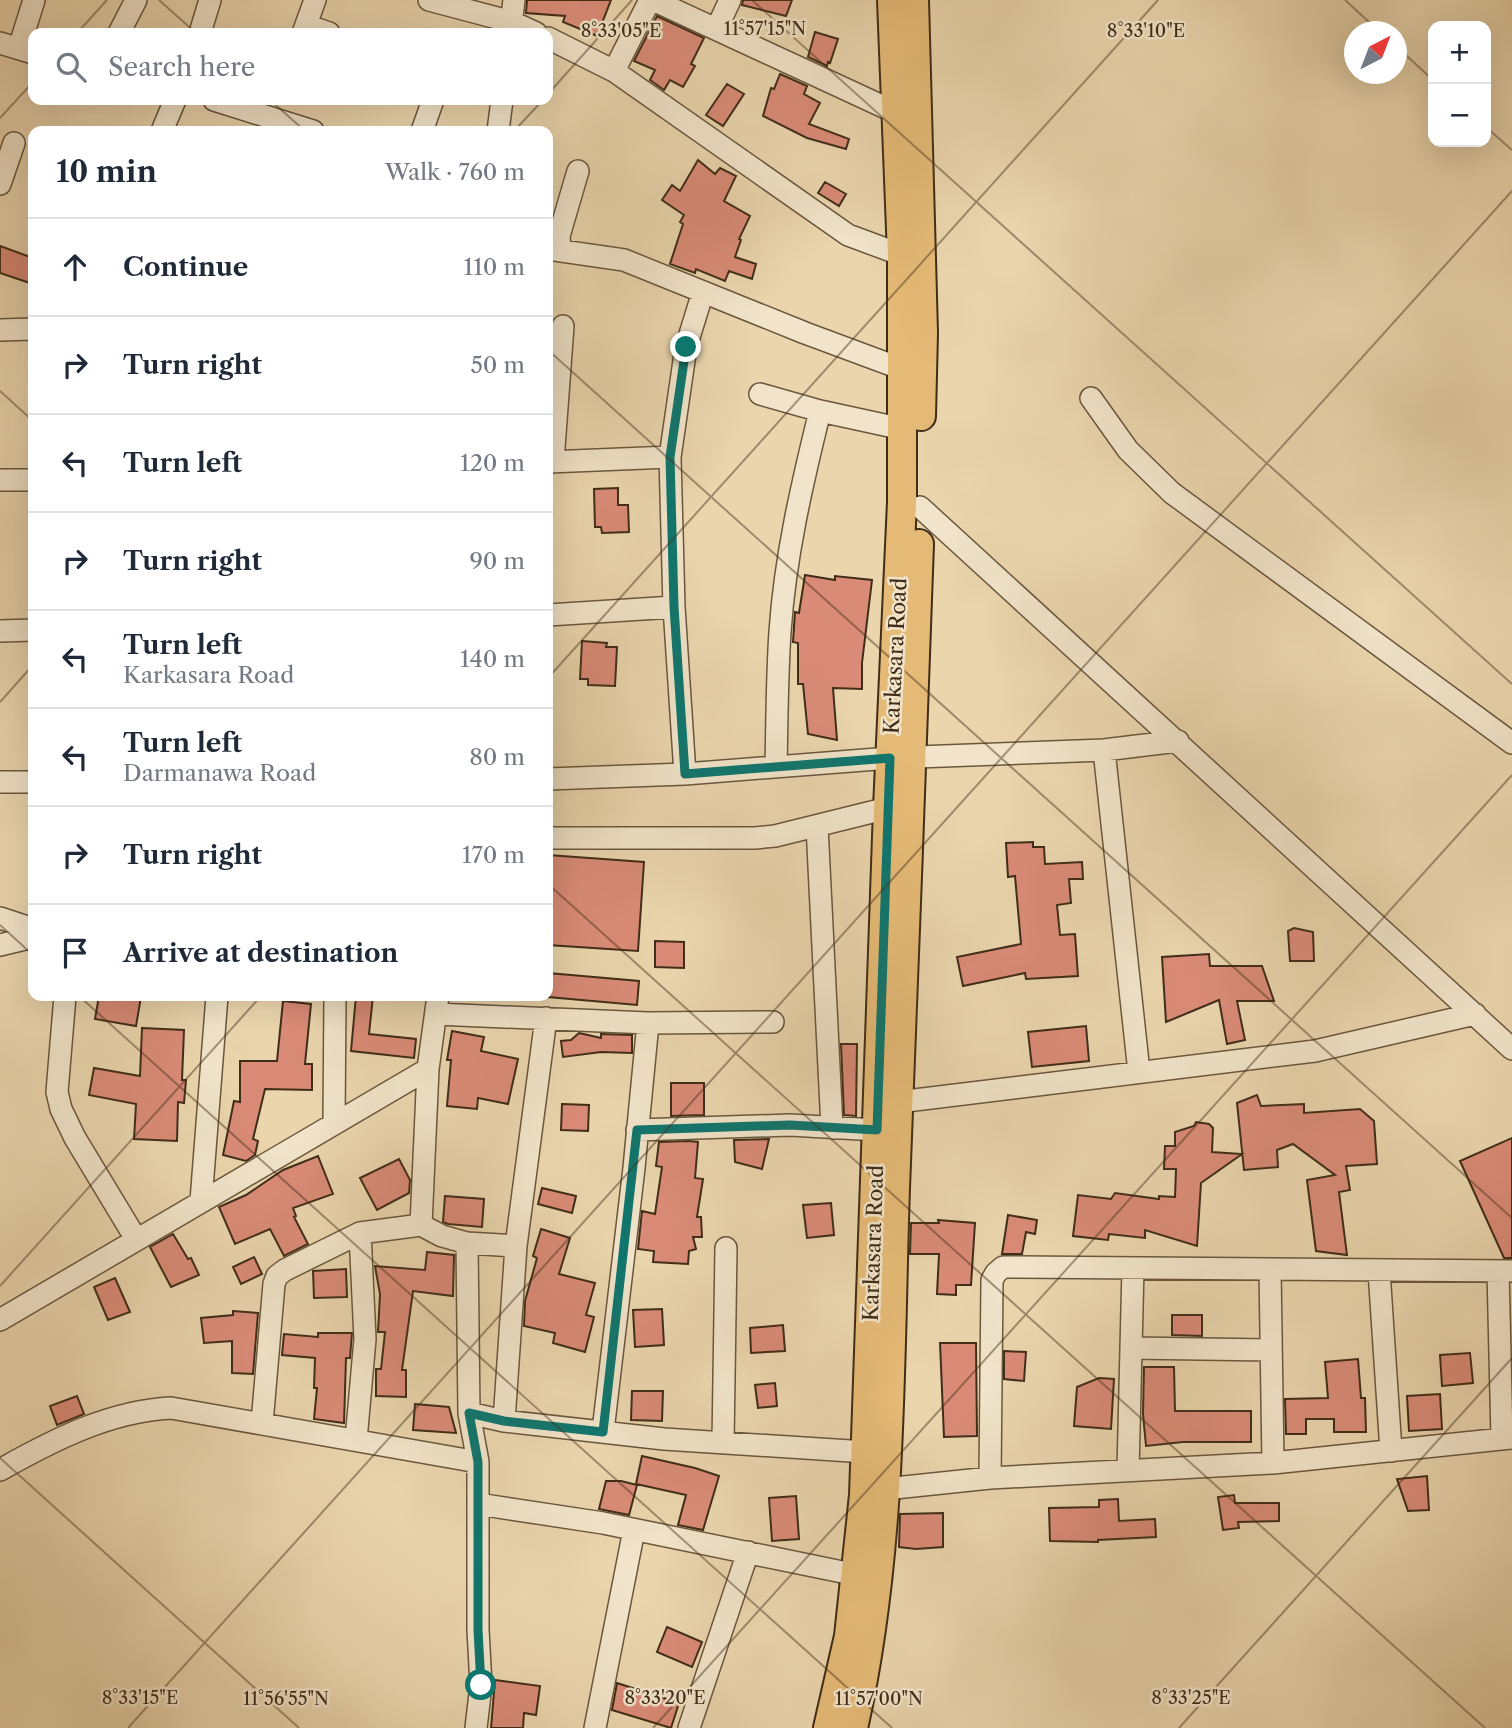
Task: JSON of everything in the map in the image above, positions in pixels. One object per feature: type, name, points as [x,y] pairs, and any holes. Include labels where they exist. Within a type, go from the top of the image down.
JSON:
[{"type":"main road","name":"Karkasara Road","points":[[828,1728],[849,1636],[857,1575],[866,1452],[877,1408],[898,1102],[903,429],[902,255],[892,0]]},
{"type":"main road","name":"Karkasara Road","points":[[853,1728],[876,1607],[885,1489],[877,1408],[877,1130],[888,808],[902,757],[920,507],[923,333],[914,0]]},
{"type":"street","points":[[17,48],[34,0]]},
{"type":"street","points":[[122,28],[136,0]]},
{"type":"street","points":[[202,28],[210,0]]},
{"type":"street","points":[[305,28],[315,0]]},
{"type":"street","points":[[429,0],[511,28],[514,0]]},
{"type":"street","points":[[614,71],[652,0],[897,113]]},
{"type":"street","points":[[717,28],[730,0]]},
{"type":"street","points":[[553,40],[614,71],[848,236],[902,255]]},
{"type":"street","points":[[163,126],[168,105]]},
{"type":"street","points":[[233,105],[300,126]]},
{"type":"street","points":[[424,126],[431,105]]},
{"type":"street","points":[[499,126],[501,105]]},
{"type":"street","points":[[0,184],[16,144]]},
{"type":"street","points":[[578,171],[554,249],[624,260],[902,369]]},
{"type":"street","points":[[685,774],[674,607],[670,457],[686,347],[702,292]]},
{"type":"street","points":[[553,431],[563,326]]},
{"type":"street","points":[[0,330],[28,329]]},
{"type":"street","points":[[760,394],[820,411],[903,429]]},
{"type":"street","points":[[1091,398],[1128,450],[1172,493],[1512,743]]},
{"type":"street","points":[[776,766],[783,596],[796,509],[820,411]]},
{"type":"street","points":[[553,462],[670,457]]},
{"type":"street","points":[[0,480],[28,480]]},
{"type":"street","points":[[920,507],[1512,1049]]},
{"type":"street","points":[[553,615],[674,607]]},
{"type":"street","points":[[0,631],[28,630]]},
{"type":"street","points":[[553,779],[685,774],[902,757],[1104,750],[1178,741]]},
{"type":"street","points":[[1104,750],[1139,1072]]},
{"type":"street","points":[[0,782],[28,782]]},
{"type":"street","points":[[553,838],[755,838],[888,808]]},
{"type":"street","points":[[817,826],[832,1128]]},
{"type":"street","points":[[0,918],[28,927]]},
{"type":"street","points":[[0,945],[28,938]]},
{"type":"street","points":[[65,1001],[57,1092],[61,1109],[75,1138],[136,1239]]},
{"type":"street","points":[[201,1201],[217,1001]]},
{"type":"street","points":[[334,1123],[335,1001]]},
{"type":"street","points":[[421,1225],[428,1069],[437,1005],[545,1018],[648,1023],[773,1022]]},
{"type":"street","points":[[898,1102],[1315,1051],[1475,1014]]},
{"type":"street","points":[[504,1421],[516,1246],[545,1018]]},
{"type":"street","points":[[603,1432],[648,1023]]},
{"type":"street","points":[[0,1320],[428,1069]]},
{"type":"street","points":[[637,1130],[790,1125],[877,1130]]},
{"type":"street","points":[[262,1423],[274,1284],[277,1276],[360,1233],[421,1225],[442,1236],[467,1244],[516,1246]]},
{"type":"street","points":[[355,1440],[365,1339],[360,1233]]},
{"type":"street","points":[[467,1244],[469,1413],[478,1462],[478,1630],[481,1685],[475,1728]]},
{"type":"street","points":[[723,1443],[726,1248]]},
{"type":"street","points":[[885,1489],[990,1478],[1273,1463],[1507,1438],[1505,1271],[1003,1267],[992,1280],[990,1478]]},
{"type":"street","points":[[1128,1470],[1133,1268]]},
{"type":"street","points":[[1270,1270],[1273,1463]]},
{"type":"street","points":[[1379,1271],[1391,1451]]},
{"type":"street","points":[[1131,1348],[1271,1350]]},
{"type":"street","points":[[0,1470],[50,1442],[93,1425],[145,1410],[172,1408],[478,1462]]},
{"type":"street","points":[[469,1413],[504,1421],[603,1432],[866,1452]]},
{"type":"street","points":[[478,1504],[634,1530],[857,1575]]},
{"type":"street","points":[[595,1728],[634,1530]]},
{"type":"street","points":[[689,1728],[748,1552]]},
{"type":"building","points":[[527,0],[611,0],[597,36],[563,22],[565,16],[526,13]]},
{"type":"building","points":[[743,0],[792,0],[786,16],[742,5]]},
{"type":"building","points":[[657,16],[704,38],[691,64],[695,66],[683,87],[670,80],[664,90],[650,80],[655,70],[634,61]]},
{"type":"building","points":[[815,32],[838,39],[827,66],[808,57]]},
{"type":"building","points":[[780,74],[807,86],[804,94],[820,103],[809,124],[849,139],[846,149],[807,138],[763,116],[771,88],[774,89]]},
{"type":"building","points":[[727,84],[744,94],[723,126],[706,115]]},
{"type":"building","points":[[698,160],[715,174],[720,168],[736,176],[724,201],[750,216],[739,239],[741,240],[735,257],[756,264],[752,279],[729,271],[725,281],[696,269],[695,273],[670,264],[684,215],[662,200],[672,185],[680,191]]},
{"type":"building","points":[[825,182],[846,194],[839,206],[818,193]]},
{"type":"building","points":[[0,246],[28,256],[28,282],[0,273]]},
{"type":"building","points":[[618,488],[618,505],[628,505],[629,532],[602,533],[601,527],[595,527],[594,489]]},
{"type":"building","points":[[805,575],[835,580],[835,576],[872,580],[862,663],[862,689],[833,688],[837,740],[808,734],[803,684],[798,684],[798,643],[793,642],[795,612],[799,613]]},
{"type":"building","points":[[582,641],[607,643],[606,647],[617,647],[615,686],[588,685],[588,679],[580,679]]},
{"type":"building","points":[[1033,842],[1033,847],[1044,847],[1045,864],[1082,862],[1083,879],[1069,879],[1071,903],[1057,905],[1060,935],[1075,934],[1078,976],[1026,979],[1025,973],[963,986],[957,957],[1021,944],[1015,876],[1008,877],[1006,843]]},
{"type":"building","points":[[553,855],[644,862],[638,951],[553,945]]},
{"type":"building","points":[[1294,928],[1313,932],[1314,961],[1290,961],[1288,931]]},
{"type":"building","points":[[655,941],[684,942],[684,968],[655,967]]},
{"type":"building","points":[[1209,954],[1210,966],[1262,966],[1274,1001],[1237,1001],[1245,1040],[1227,1044],[1219,1000],[1166,1022],[1162,957]]},
{"type":"building","points":[[553,973],[639,981],[637,1005],[553,997]]},
{"type":"building","points":[[98,1001],[140,1001],[136,1026],[95,1019]]},
{"type":"building","points":[[283,1001],[311,1004],[305,1064],[312,1064],[312,1090],[265,1089],[253,1139],[258,1141],[255,1155],[246,1161],[223,1155],[234,1101],[240,1102],[240,1061],[277,1061]]},
{"type":"building","points":[[356,1001],[372,1001],[369,1034],[416,1039],[414,1058],[351,1051]]},
{"type":"building","points":[[1086,1026],[1089,1061],[1032,1067],[1028,1032]]},
{"type":"building","points":[[142,1028],[184,1030],[182,1080],[186,1080],[184,1103],[178,1102],[177,1141],[134,1139],[136,1104],[89,1095],[94,1068],[140,1076]]},
{"type":"building","points":[[452,1031],[484,1037],[481,1051],[518,1059],[508,1104],[478,1098],[477,1109],[447,1106],[451,1060],[447,1060]]},
{"type":"building","points":[[579,1033],[601,1038],[601,1034],[632,1035],[632,1053],[601,1052],[563,1057],[561,1041],[571,1040]]},
{"type":"building","points":[[841,1044],[857,1044],[856,1116],[844,1115]]},
{"type":"building","points":[[671,1083],[704,1083],[704,1115],[671,1116]]},
{"type":"building","points":[[1257,1095],[1261,1106],[1304,1104],[1304,1113],[1360,1109],[1374,1121],[1377,1164],[1346,1166],[1350,1190],[1339,1192],[1347,1255],[1316,1251],[1307,1180],[1335,1175],[1293,1144],[1277,1150],[1278,1167],[1244,1170],[1237,1103]]},
{"type":"building","points":[[562,1104],[589,1105],[588,1131],[561,1130]]},
{"type":"building","points":[[1196,1122],[1209,1124],[1213,1128],[1212,1152],[1242,1154],[1201,1183],[1197,1246],[1145,1230],[1145,1238],[1109,1234],[1108,1240],[1073,1236],[1078,1195],[1111,1199],[1115,1193],[1159,1199],[1159,1196],[1175,1197],[1176,1169],[1164,1169],[1165,1146],[1175,1146],[1175,1132],[1194,1126]]},
{"type":"building","points":[[1512,1138],[1512,1258],[1504,1258],[1460,1161]]},
{"type":"building","points":[[769,1139],[762,1169],[735,1162],[734,1140]]},
{"type":"building","points":[[659,1142],[698,1142],[695,1178],[703,1179],[697,1217],[701,1217],[702,1237],[693,1237],[696,1249],[689,1251],[688,1264],[653,1262],[654,1251],[638,1249],[642,1211],[655,1214],[662,1167],[656,1166]]},
{"type":"building","points":[[318,1156],[333,1194],[293,1208],[294,1217],[308,1244],[284,1256],[270,1229],[235,1244],[219,1207],[246,1195],[283,1170]]},
{"type":"building","points":[[399,1159],[410,1180],[409,1193],[377,1210],[360,1178]]},
{"type":"building","points":[[542,1188],[576,1196],[572,1213],[538,1204]]},
{"type":"building","points":[[445,1196],[484,1199],[482,1227],[443,1222]]},
{"type":"building","points":[[831,1203],[834,1235],[807,1238],[803,1205]]},
{"type":"building","points":[[1008,1215],[1037,1220],[1035,1234],[1026,1232],[1022,1254],[1002,1254]]},
{"type":"building","points":[[938,1220],[975,1223],[971,1285],[956,1285],[956,1295],[937,1294],[939,1254],[910,1254],[911,1223],[939,1223]]},
{"type":"building","points":[[541,1229],[570,1238],[559,1274],[595,1283],[586,1315],[594,1317],[585,1352],[553,1343],[555,1333],[524,1326],[525,1301],[537,1258],[533,1256]]},
{"type":"building","points":[[173,1234],[188,1259],[191,1258],[199,1275],[171,1287],[150,1247]]},
{"type":"building","points":[[427,1252],[454,1255],[453,1296],[413,1291],[402,1370],[406,1370],[406,1397],[376,1396],[376,1369],[381,1369],[385,1332],[378,1332],[380,1294],[375,1266],[425,1270]]},
{"type":"building","points":[[254,1257],[262,1274],[241,1284],[233,1267]]},
{"type":"building","points":[[346,1269],[347,1297],[314,1298],[313,1271]]},
{"type":"building","points":[[115,1278],[130,1312],[108,1320],[94,1287]]},
{"type":"building","points":[[662,1309],[664,1345],[635,1347],[633,1310]]},
{"type":"building","points":[[233,1311],[258,1313],[253,1374],[232,1373],[232,1341],[204,1343],[201,1318],[233,1315]]},
{"type":"building","points":[[1172,1315],[1202,1315],[1202,1336],[1172,1335]]},
{"type":"building","points":[[783,1325],[785,1351],[751,1353],[750,1328]]},
{"type":"building","points":[[318,1333],[352,1333],[350,1358],[346,1358],[344,1423],[314,1419],[317,1388],[314,1388],[315,1358],[282,1355],[284,1334],[318,1337]]},
{"type":"building","points":[[940,1343],[976,1343],[977,1436],[944,1437]]},
{"type":"building","points":[[1004,1351],[1026,1352],[1024,1381],[1004,1379]]},
{"type":"building","points":[[1470,1353],[1473,1383],[1442,1386],[1440,1355]]},
{"type":"building","points":[[1358,1359],[1361,1398],[1365,1398],[1366,1432],[1334,1432],[1334,1419],[1306,1419],[1306,1434],[1286,1434],[1285,1399],[1328,1398],[1325,1362]]},
{"type":"building","points":[[1144,1367],[1174,1367],[1175,1411],[1251,1411],[1251,1442],[1183,1442],[1146,1446],[1143,1414]]},
{"type":"building","points":[[1099,1378],[1114,1379],[1111,1429],[1074,1426],[1077,1387]]},
{"type":"building","points":[[775,1383],[777,1406],[758,1408],[755,1385]]},
{"type":"building","points":[[632,1391],[663,1391],[662,1421],[631,1420]]},
{"type":"building","points":[[1440,1394],[1442,1429],[1409,1431],[1407,1396]]},
{"type":"building","points":[[77,1396],[84,1414],[57,1425],[50,1406]]},
{"type":"building","points":[[415,1404],[449,1407],[456,1433],[413,1430]]},
{"type":"building","points":[[642,1456],[719,1476],[703,1530],[678,1525],[686,1495],[636,1484]]},
{"type":"building","points":[[1427,1476],[1429,1510],[1408,1511],[1397,1479]]},
{"type":"building","points":[[606,1481],[637,1485],[629,1515],[599,1509]]},
{"type":"building","points":[[1234,1495],[1235,1503],[1279,1503],[1279,1521],[1238,1522],[1239,1528],[1223,1530],[1218,1497]]},
{"type":"building","points":[[796,1496],[799,1539],[772,1541],[769,1498]]},
{"type":"building","points":[[1118,1499],[1119,1521],[1155,1519],[1156,1537],[1098,1542],[1050,1541],[1049,1508],[1099,1507],[1099,1500]]},
{"type":"building","points":[[943,1513],[943,1547],[899,1547],[900,1514]]},
{"type":"building","points":[[667,1627],[702,1642],[692,1667],[657,1652]]},
{"type":"building","points":[[495,1680],[540,1686],[536,1715],[524,1713],[523,1728],[491,1728]]},
{"type":"building","points":[[617,1683],[679,1703],[671,1728],[612,1710]]},
{"type":"route","points":[[481,1685],[478,1630],[478,1462],[469,1413],[504,1421],[603,1432],[635,1168],[637,1130],[790,1125],[877,1130],[890,758],[685,774],[674,607],[670,457],[686,347]]}]
